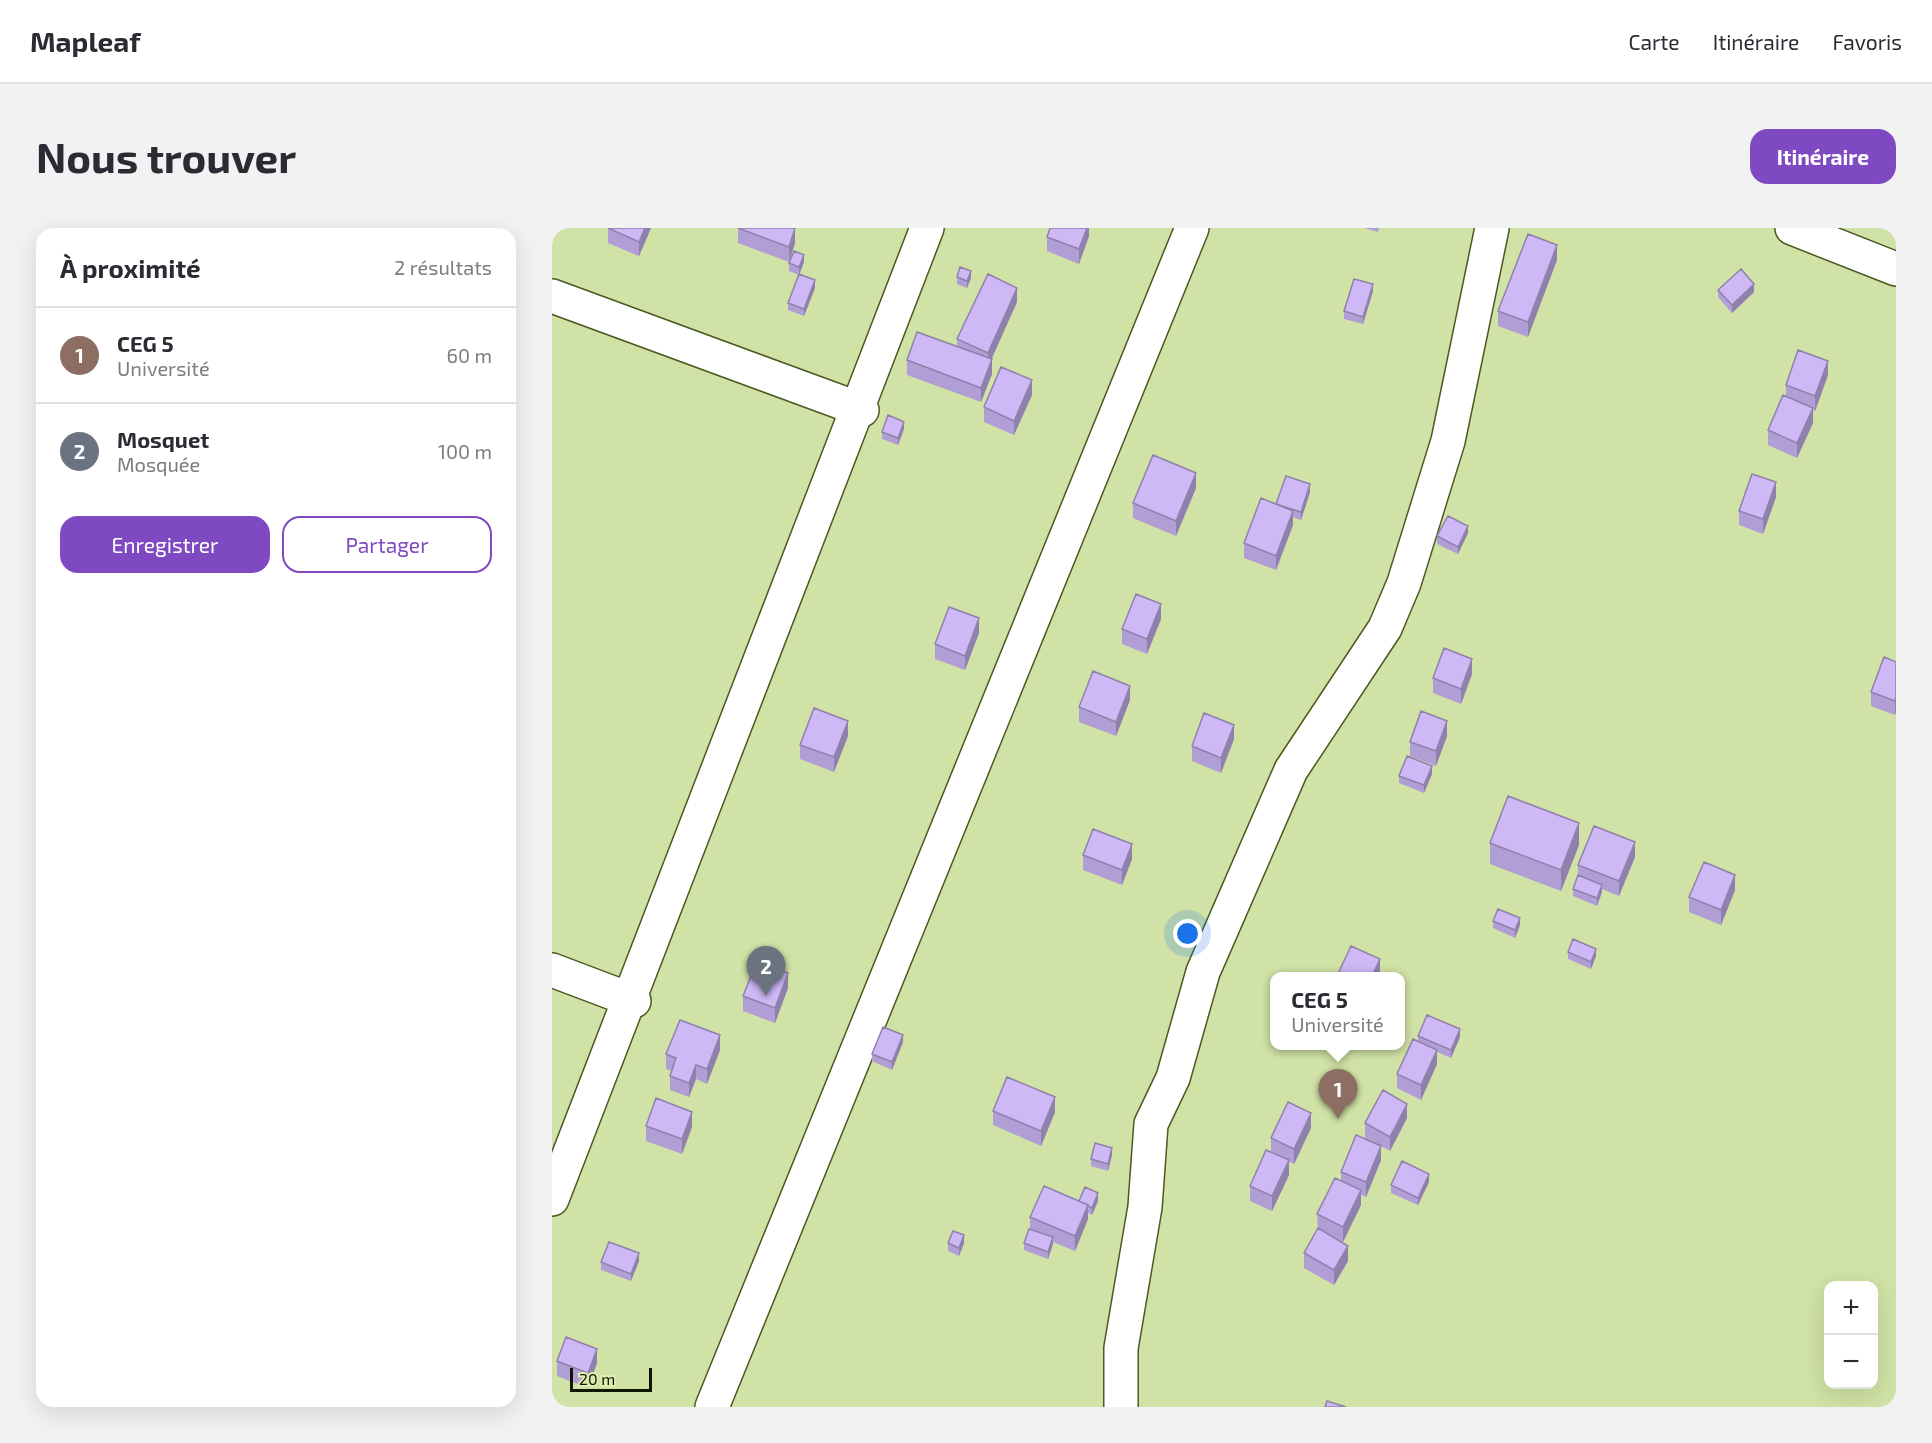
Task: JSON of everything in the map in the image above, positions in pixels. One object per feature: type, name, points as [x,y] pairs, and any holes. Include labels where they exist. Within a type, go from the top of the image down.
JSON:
[{"type":"street","points":[[552,1199],[632,1000],[860,409],[927,228]]},
{"type":"street","points":[[712,1407],[1192,228]]},
{"type":"street","points":[[1121,1407],[1121,1348],[1145,1207],[1151,1124],[1173,1078],[1203,972],[1291,770],[1385,628],[1404,583],[1448,441],[1492,228]]},
{"type":"street","points":[[1792,228],[1896,269]]},
{"type":"street","points":[[552,296],[860,409]]},
{"type":"street","points":[[552,970],[632,1000]]},
{"type":"building","points":[[608,228],[645,228],[639,242]]},
{"type":"building","points":[[738,228],[795,228],[789,247]]},
{"type":"building","points":[[1050,228],[1087,228],[1079,249],[1047,237]]},
{"type":"building","points":[[1528,234],[1557,245],[1528,322],[1498,311]]},
{"type":"building","points":[[794,251],[804,255],[799,267],[789,263]]},
{"type":"building","points":[[960,267],[971,271],[967,281],[957,277]]},
{"type":"building","points":[[1741,269],[1754,284],[1732,305],[1718,290]]},
{"type":"building","points":[[799,274],[815,280],[804,309],[788,303]]},
{"type":"building","points":[[988,274],[1017,288],[988,353],[957,339]]},
{"type":"building","points":[[1354,279],[1373,284],[1363,317],[1344,311]]},
{"type":"building","points":[[917,332],[992,359],[981,388],[907,360]]},
{"type":"building","points":[[1798,350],[1828,361],[1815,396],[1786,385]]},
{"type":"building","points":[[1001,367],[1032,380],[1014,421],[984,407]]},
{"type":"building","points":[[1783,395],[1813,408],[1797,443],[1768,430]]},
{"type":"building","points":[[888,415],[904,422],[898,438],[882,432]]},
{"type":"building","points":[[1153,455],[1196,473],[1176,521],[1133,503]]},
{"type":"building","points":[[1752,474],[1776,482],[1763,519],[1739,511]]},
{"type":"building","points":[[1286,476],[1310,484],[1301,512],[1276,504]]},
{"type":"building","points":[[1261,498],[1293,511],[1276,556],[1244,543]]},
{"type":"building","points":[[1448,516],[1468,526],[1458,547],[1437,536]]},
{"type":"building","points":[[1136,594],[1161,604],[1147,639],[1122,629]]},
{"type":"building","points":[[949,607],[979,618],[965,656],[935,644]]},
{"type":"building","points":[[1444,648],[1472,659],[1461,689],[1433,678]]},
{"type":"building","points":[[1884,657],[1896,662],[1895,701],[1871,692]]},
{"type":"building","points":[[1093,671],[1130,686],[1116,722],[1079,707]]},
{"type":"building","points":[[814,708],[848,721],[834,757],[800,745]]},
{"type":"building","points":[[1421,711],[1447,721],[1436,751],[1410,742]]},
{"type":"building","points":[[1204,713],[1234,725],[1221,758],[1192,746]]},
{"type":"building","points":[[1407,756],[1432,766],[1424,785],[1399,776]]},
{"type":"building","points":[[1508,796],[1579,823],[1561,870],[1490,843]]},
{"type":"building","points":[[1594,826],[1635,842],[1619,881],[1578,865]]},
{"type":"building","points":[[1093,829],[1132,844],[1122,870],[1083,855]]},
{"type":"building","points":[[1704,862],[1735,875],[1721,910],[1689,897]]},
{"type":"building","points":[[1578,875],[1602,885],[1597,898],[1573,889]]},
{"type":"building","points":[[1498,909],[1520,918],[1515,930],[1493,921]]},
{"type":"building","points":[[1573,939],[1596,949],[1591,962],[1568,952]]},
{"type":"building","points":[[1351,946],[1380,959],[1374,972],[1339,972]]},
{"type":"building","points":[[757,961],[788,973],[775,1008],[743,996]]},
{"type":"building","points":[[1427,1015],[1460,1029],[1451,1050],[1418,1036]]},
{"type":"building","points":[[680,1020],[720,1035],[707,1069],[696,1065],[689,1083],[670,1076],[676,1058],[666,1054]]},
{"type":"building","points":[[883,1027],[903,1035],[892,1062],[872,1054]]},
{"type":"building","points":[[1413,1039],[1437,1050],[1421,1085],[1397,1074]]},
{"type":"building","points":[[1007,1077],[1055,1097],[1041,1131],[993,1111]]},
{"type":"building","points":[[1383,1090],[1407,1104],[1390,1137],[1365,1123]]},
{"type":"building","points":[[656,1098],[692,1112],[682,1139],[646,1126]]},
{"type":"building","points":[[1288,1102],[1311,1113],[1294,1149],[1271,1138]]},
{"type":"building","points":[[1356,1135],[1381,1146],[1366,1182],[1341,1172]]},
{"type":"building","points":[[1095,1143],[1112,1148],[1108,1164],[1091,1159]]},
{"type":"building","points":[[1266,1150],[1289,1160],[1272,1196],[1250,1186]]},
{"type":"building","points":[[1402,1161],[1429,1174],[1418,1198],[1391,1185]]},
{"type":"building","points":[[1335,1178],[1361,1190],[1343,1227],[1317,1214]]},
{"type":"building","points":[[1044,1186],[1088,1205],[1075,1236],[1030,1217]]},
{"type":"building","points":[[1085,1187],[1098,1193],[1092,1208],[1079,1201]]},
{"type":"building","points":[[1318,1228],[1348,1246],[1334,1270],[1304,1253]]},
{"type":"building","points":[[1029,1229],[1053,1237],[1048,1252],[1024,1243]]},
{"type":"building","points":[[953,1231],[964,1235],[959,1248],[948,1243]]},
{"type":"building","points":[[609,1242],[639,1253],[631,1274],[601,1262]]},
{"type":"building","points":[[566,1337],[597,1349],[588,1373],[557,1361]]},
{"type":"building","points":[[1327,1401],[1346,1407],[1325,1407]]},
{"type":"place","name":"Mosquet","points":[[766,996]]},
{"type":"place","name":"CEG 5","points":[[1338,1119]]}]
